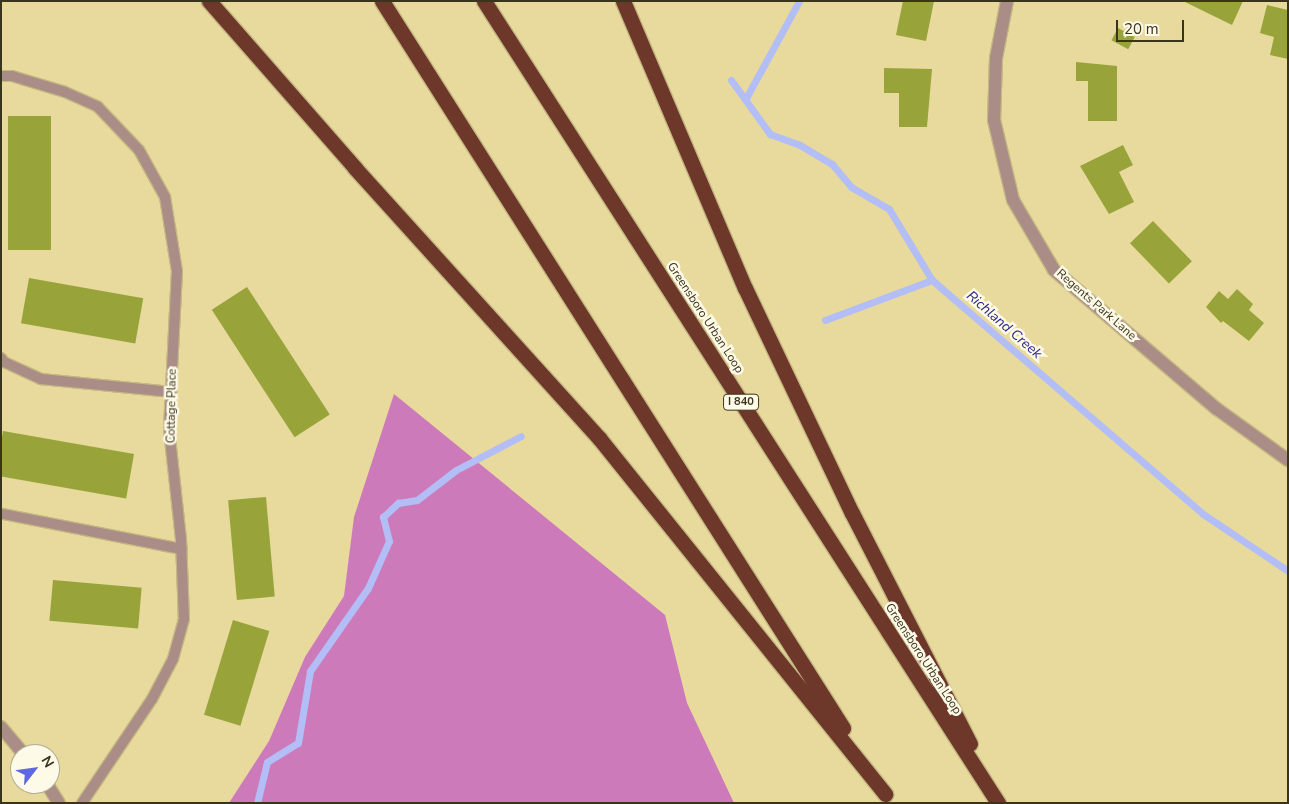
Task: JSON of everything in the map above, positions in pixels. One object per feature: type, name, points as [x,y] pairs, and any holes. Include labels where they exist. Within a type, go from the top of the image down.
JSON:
[{"type":"highway","points":[[210,1],[355,168],[599,438],[887,798]]},
{"type":"highway","points":[[382,1],[887,798]]},
{"type":"highway","name":"Greensboro Urban Loop","points":[[484,1],[999,803]]},
{"type":"highway","points":[[623,1],[757,312],[852,514],[999,803]]},
{"type":"street","name":"Regents Park Lane","points":[[1007,1],[996,58],[994,120],[1013,200],[1054,270],[1216,409],[1288,460]]},
{"type":"street","points":[[1,727],[15,744]]},
{"type":"lane","name":"Cottage Place","points":[[1,76],[12,76],[65,92],[98,107],[138,150],[165,198],[177,271],[169,430],[182,549],[184,619],[173,659],[152,699],[82,803]]},
{"type":"lane","points":[[1,358],[4,362],[41,380],[171,392]]},
{"type":"lane","points":[[3,514],[182,549]]},
{"type":"shaded area","points":[[394,394],[665,615],[687,703],[734,803],[229,803],[269,741],[305,657],[344,596],[354,517]]},
{"type":"building","points":[[903,1],[934,1],[926,41],[896,35]]},
{"type":"building","points":[[1183,1],[1243,1],[1232,25]]},
{"type":"building","points":[[1267,5],[1288,10],[1288,59],[1270,55],[1274,37],[1260,33]]},
{"type":"building","points":[[1118,28],[1135,37],[1128,49],[1111,40]]},
{"type":"building","points":[[1076,62],[1117,66],[1117,121],[1088,121],[1088,81],[1076,81]]},
{"type":"building","points":[[884,68],[932,69],[927,127],[899,127],[899,93],[884,93]]},
{"type":"building","points":[[8,116],[51,116],[51,250],[8,250]]},
{"type":"building","points":[[1123,145],[1133,165],[1119,172],[1134,202],[1109,214],[1080,166]]},
{"type":"building","points":[[1153,221],[1192,261],[1169,284],[1130,243]]},
{"type":"building","points":[[29,278],[143,298],[135,343],[21,323]]},
{"type":"building","points":[[247,287],[330,414],[295,437],[212,310]]},
{"type":"building","points":[[1237,289],[1253,304],[1249,310],[1264,323],[1249,341],[1223,321],[1221,323],[1206,307],[1219,291],[1228,299]]},
{"type":"building","points":[[3,431],[134,454],[126,498],[1,476]]},
{"type":"building","points":[[266,497],[275,597],[237,600],[228,500]]},
{"type":"building","points":[[53,580],[142,588],[138,629],[49,621]]},
{"type":"building","points":[[233,620],[269,631],[240,726],[204,715]]},
{"type":"waterway","points":[[746,98],[799,1]]},
{"type":"waterway","name":"Richland Creek","points":[[731,80],[770,134],[800,145],[832,164],[851,187],[889,209],[932,280],[1203,514],[1288,571]]},
{"type":"waterway","points":[[825,320],[932,280]]},
{"type":"waterway","points":[[257,803],[267,762],[298,743],[310,671],[368,588],[389,541],[383,517],[398,503],[417,500],[456,470],[521,436]]}]
